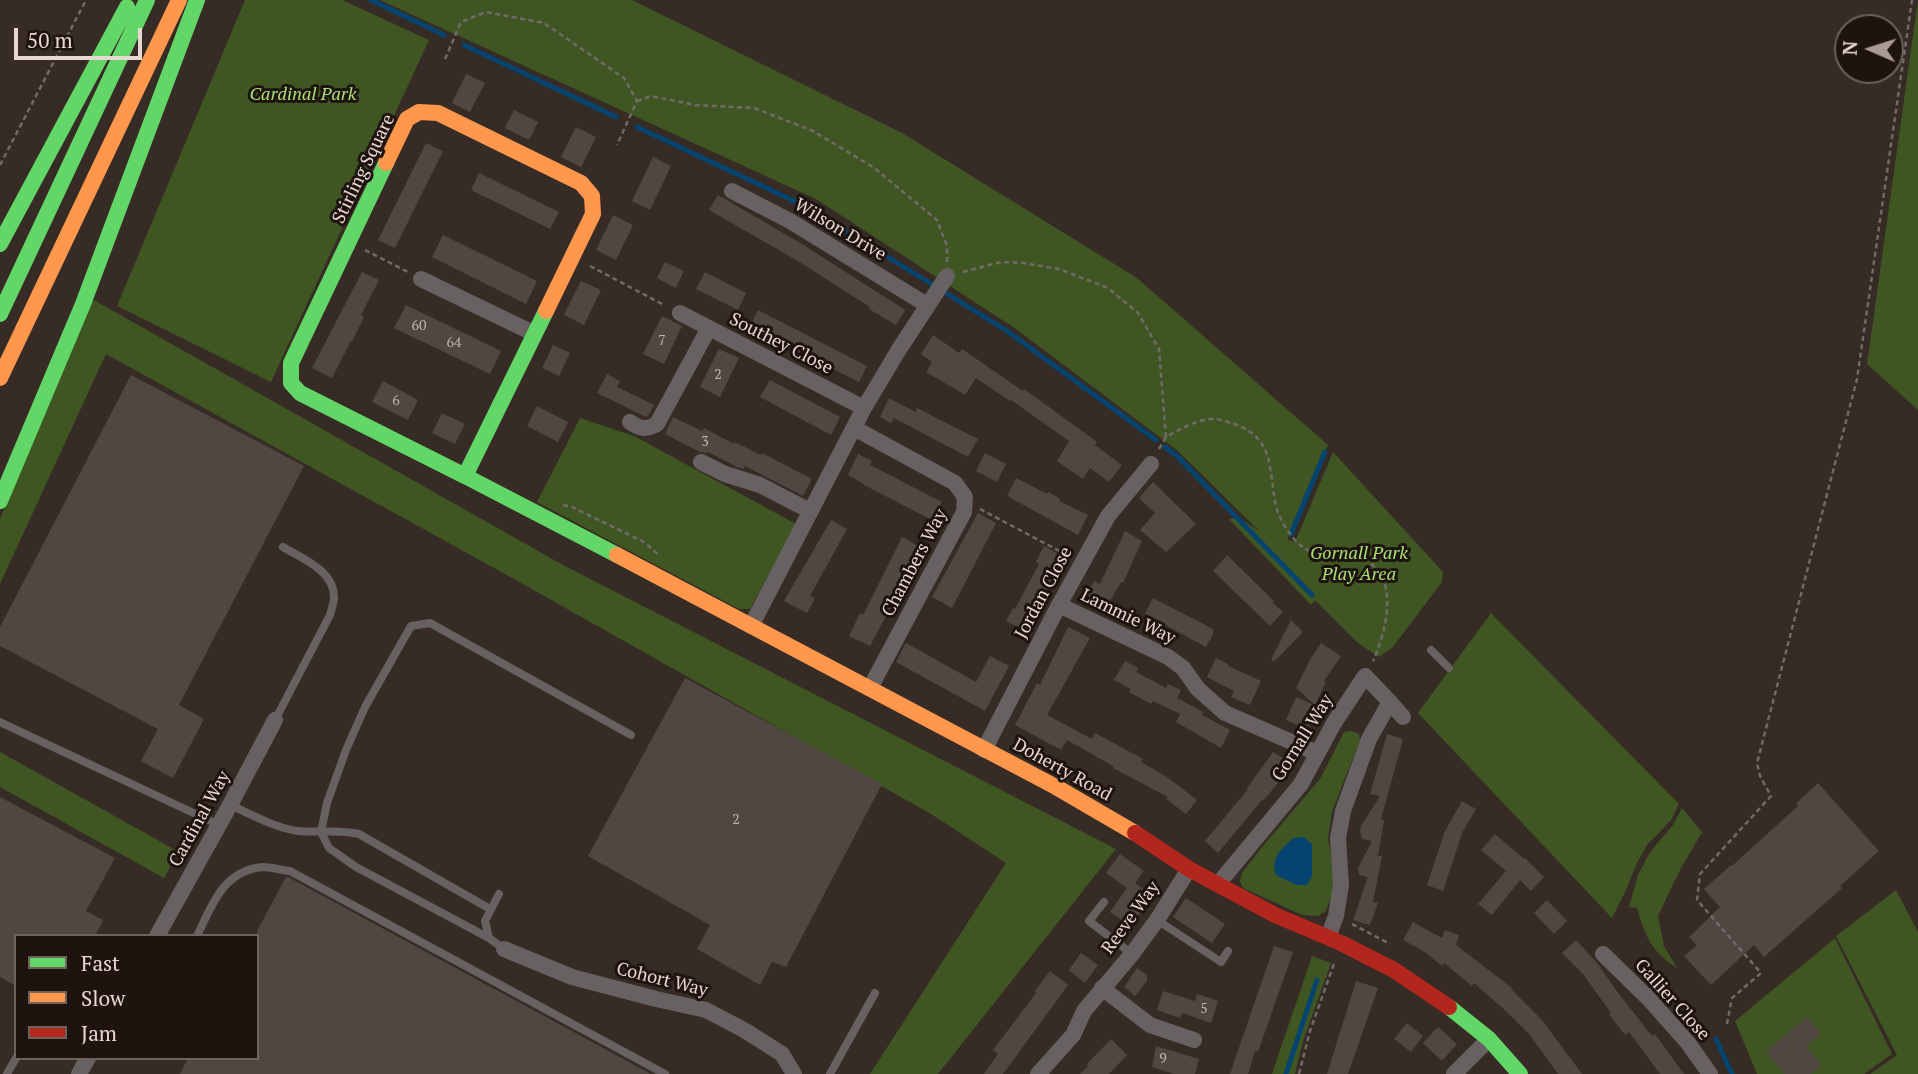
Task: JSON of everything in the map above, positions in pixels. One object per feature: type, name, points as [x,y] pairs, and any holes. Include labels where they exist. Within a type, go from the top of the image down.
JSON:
[{"type":"street","points":[[0,244],[131,0]]},
{"type":"street","points":[[0,314],[147,0]]},
{"type":"street","points":[[0,378],[179,0]]},
{"type":"street","points":[[0,500],[83,304],[197,0]]},
{"type":"street","name":"Stirling Square","points":[[465,476],[593,214],[592,196],[581,183],[438,113],[419,112],[407,119],[291,363],[291,383],[300,393],[565,528]]},
{"type":"street","name":"Wilson Drive","points":[[732,191],[937,290]]},
{"type":"street","points":[[421,279],[533,333]]},
{"type":"street","points":[[751,626],[864,408],[937,290]]},
{"type":"street","name":"Southey Close","points":[[675,311],[864,408]]},
{"type":"street","points":[[630,422],[639,428],[649,429],[657,425],[709,328]]},
{"type":"street","name":"Chambers Way","points":[[854,428],[955,483],[965,497],[964,512],[870,688]]},
{"type":"street","name":"Jordan Close","points":[[984,750],[1108,516],[1153,460]]},
{"type":"street","points":[[701,461],[725,474],[760,485],[810,512]]},
{"type":"street","name":"Doherty Road","points":[[565,528],[1056,787],[1189,869],[1275,915],[1335,940],[1394,970],[1489,1038],[1520,1074]]},
{"type":"street","name":"Lammie Way","points":[[1059,605],[1168,657],[1183,668],[1198,690],[1226,713],[1317,753]]},
{"type":"street","points":[[1365,676],[1403,717]]},
{"type":"street","name":"Gornall Way","points":[[1218,884],[1301,783],[1334,723],[1365,676]]},
{"type":"street","points":[[1335,940],[1341,885],[1338,838],[1343,811],[1369,739],[1390,702]]},
{"type":"street","name":"Cardinal Way","points":[[158,934],[275,720]]},
{"type":"street","name":"Reeve Way","points":[[1038,1074],[1073,1035],[1084,1011],[1132,954],[1189,869]]},
{"type":"street","name":"Cohort Way","points":[[504,949],[572,977],[706,1010],[782,1054],[794,1074]]},
{"type":"street","name":"Gallier Close","points":[[1604,954],[1688,1043],[1710,1074]]},
{"type":"street","points":[[1102,988],[1150,1025],[1194,1040]]},
{"type":"street","points":[[1454,1074],[1489,1038]]},
{"type":"lane","points":[[275,720],[330,615],[334,598],[330,582],[320,569],[283,547]]},
{"type":"lane","points":[[504,949],[489,937],[356,867],[329,848],[321,832],[327,803],[365,706],[411,626],[430,623],[631,735]]},
{"type":"lane","points":[[1431,650],[1449,668]]},
{"type":"lane","points":[[0,722],[219,825]]},
{"type":"lane","points":[[230,805],[294,830],[345,830],[359,834],[490,909]]},
{"type":"lane","points":[[198,934],[219,891],[241,872],[264,867],[289,871],[665,1074]]},
{"type":"lane","points":[[489,937],[485,921],[499,894]]},
{"type":"lane","points":[[1104,902],[1089,921],[1132,954]]},
{"type":"lane","points":[[1157,920],[1221,962],[1228,951]]},
{"type":"lane","points":[[830,1074],[875,993]]},
{"type":"path","points":[[0,165],[86,0]]},
{"type":"path","points":[[1727,1024],[1732,998],[1761,974],[1697,900],[1700,874],[1771,796],[1760,776],[1757,763],[1857,379],[1912,0]]},
{"type":"path","points":[[445,59],[461,22],[486,12],[544,23],[624,78],[637,101]]},
{"type":"path","points":[[617,145],[637,101],[650,96],[695,105],[754,108],[813,131],[873,167],[937,220],[947,246],[937,290]]},
{"type":"path","points":[[349,242],[421,279]]},
{"type":"path","points":[[571,257],[675,311]]},
{"type":"path","points":[[937,290],[1001,262],[1059,269],[1108,288],[1138,313],[1159,349],[1166,437]]},
{"type":"path","points":[[1153,460],[1166,437],[1181,428],[1213,418],[1242,426],[1258,438],[1269,456],[1276,508],[1284,525],[1296,540],[1314,553],[1344,554],[1364,560],[1377,568],[1386,585],[1387,619],[1383,639],[1365,676]]},
{"type":"path","points":[[964,512],[968,503],[1082,563]]},
{"type":"path","points":[[1299,1074],[1335,940]]},
{"type":"green space","name":"Cardinal Park","points":[[245,0],[342,0],[429,40],[271,382],[117,306]]},
{"type":"green space","name":"Gornall Park Play Area","points":[[380,0],[632,0],[902,133],[1137,278],[1328,445],[1287,540],[1295,542],[1333,452],[1443,572],[1442,582],[1392,648],[1379,657],[1358,643],[1315,600],[1311,605],[1229,519],[1237,517],[1258,530],[1178,451],[1016,329],[816,199]]},
{"type":"green space","points":[[1918,0],[1918,410],[1867,364]]},
{"type":"green space","points":[[92,299],[563,565],[1116,849],[938,1074],[870,1074],[1006,863],[931,814],[514,579],[106,354],[0,584],[0,519]]},
{"type":"green space","points":[[580,418],[634,436],[796,524],[750,609],[739,609],[537,502]]},
{"type":"green space","points":[[1491,613],[1679,804],[1671,820],[1647,845],[1612,918],[1418,713]]},
{"type":"green space","points":[[1344,732],[1359,734],[1360,740],[1332,812],[1328,838],[1333,867],[1333,892],[1326,911],[1318,916],[1302,915],[1243,888],[1240,881],[1242,873],[1320,779]]},
{"type":"green space","points":[[0,752],[179,852],[164,878],[0,787]]},
{"type":"green space","points":[[1682,808],[1702,832],[1658,916],[1664,946],[1677,968],[1650,942],[1637,908],[1629,907],[1638,875],[1650,852],[1673,825]]},
{"type":"green space","points":[[1896,890],[1918,932],[1918,1074],[1870,1074],[1897,1055],[1836,936]]},
{"type":"green space","points":[[1835,938],[1892,1054],[1864,1074],[1757,1074],[1735,1021]]},
{"type":"green space","points":[[1312,956],[1331,963],[1303,1041],[1295,1074],[1272,1074]]},
{"type":"water","points":[[1304,837],[1312,844],[1312,876],[1307,885],[1296,885],[1276,875],[1274,864],[1284,846],[1293,838]]},
{"type":"building","points":[[466,74],[485,83],[470,112],[452,103]]},
{"type":"building","points":[[514,110],[538,122],[529,140],[505,128]]},
{"type":"building","points":[[576,127],[596,137],[581,167],[561,157]]},
{"type":"building","points":[[426,143],[443,151],[395,248],[378,240]]},
{"type":"building","points":[[653,157],[671,166],[650,210],[632,201]]},
{"type":"building","points":[[479,173],[559,212],[550,229],[471,190]]},
{"type":"building","points":[[718,195],[802,244],[905,310],[896,325],[798,261],[709,210]]},
{"type":"building","points":[[613,215],[633,225],[616,260],[596,250]]},
{"type":"building","points":[[443,235],[537,281],[526,304],[432,257]]},
{"type":"building","points":[[665,262],[684,271],[676,288],[657,278]]},
{"type":"building","points":[[362,272],[379,280],[361,315],[364,317],[332,378],[312,368]]},
{"type":"building","points":[[705,272],[746,293],[738,310],[696,289]]},
{"type":"building","points":[[581,281],[601,290],[584,325],[564,315]]},
{"type":"building","points":[[406,305],[501,351],[490,374],[394,328]]},
{"type":"building","points":[[758,310],[867,366],[859,382],[750,327]]},
{"type":"building","points":[[662,316],[682,326],[664,364],[643,354]]},
{"type":"building","points":[[933,335],[959,353],[962,349],[1023,391],[1024,389],[1097,442],[1095,445],[1122,465],[1109,482],[1090,468],[1083,479],[1057,461],[1069,441],[1011,400],[976,378],[965,395],[926,372],[932,362],[921,354]]},
{"type":"building","points":[[553,345],[570,353],[559,376],[542,368]]},
{"type":"building","points":[[719,349],[739,358],[720,397],[700,387]]},
{"type":"building","points":[[607,374],[620,381],[617,387],[654,405],[648,416],[597,393]]},
{"type":"building","points":[[131,375],[304,466],[179,705],[204,719],[173,778],[141,761],[158,729],[0,646],[0,627]]},
{"type":"building","points":[[770,380],[840,417],[831,435],[760,397]]},
{"type":"building","points":[[383,381],[418,400],[408,420],[372,402]]},
{"type":"building","points":[[889,398],[916,412],[917,408],[978,439],[968,457],[894,418],[891,423],[880,417]]},
{"type":"building","points":[[537,406],[568,422],[558,442],[527,426]]},
{"type":"building","points":[[442,413],[465,424],[455,444],[432,433]]},
{"type":"building","points":[[673,417],[702,431],[704,428],[761,455],[762,453],[812,479],[803,496],[745,466],[744,469],[737,467],[708,452],[700,452],[665,434]]},
{"type":"building","points":[[985,453],[1006,464],[997,482],[976,471]]},
{"type":"building","points":[[858,454],[872,461],[870,465],[942,502],[932,520],[848,475]]},
{"type":"building","points":[[1016,478],[1047,494],[1048,492],[1060,499],[1059,501],[1088,515],[1078,535],[1007,496]]},
{"type":"building","points":[[1153,482],[1196,524],[1166,552],[1140,530],[1155,513],[1139,498]]},
{"type":"building","points":[[978,513],[996,523],[952,608],[932,597]]},
{"type":"building","points":[[831,520],[847,529],[810,596],[815,598],[807,613],[784,601]]},
{"type":"building","points":[[1125,531],[1142,541],[1123,583],[1121,582],[1107,606],[1086,595],[1094,581],[1100,584]]},
{"type":"building","points":[[902,537],[922,548],[870,646],[849,636],[860,613],[863,615]]},
{"type":"building","points":[[1044,546],[1064,557],[1026,631],[1006,621],[1039,564],[1036,562]]},
{"type":"building","points":[[1227,555],[1283,612],[1270,626],[1213,571]]},
{"type":"building","points":[[1153,598],[1213,629],[1206,647],[1145,614]]},
{"type":"building","points":[[1291,620],[1303,632],[1274,662],[1271,660]]},
{"type":"building","points":[[1068,627],[1090,638],[1047,715],[1092,739],[1095,733],[1143,759],[1141,762],[1167,777],[1197,800],[1186,814],[1166,799],[1168,797],[1067,740],[1061,750],[1015,725],[1037,683],[1040,685]]},
{"type":"building","points":[[906,643],[976,682],[990,656],[1009,666],[985,711],[896,662]]},
{"type":"building","points":[[1321,643],[1341,656],[1324,681],[1326,682],[1315,705],[1296,688]]},
{"type":"building","points":[[1216,658],[1261,681],[1250,705],[1231,697],[1234,691],[1207,677]]},
{"type":"building","points":[[1125,661],[1138,668],[1136,672],[1166,688],[1168,684],[1181,690],[1177,698],[1230,730],[1221,748],[1176,722],[1180,714],[1153,701],[1151,704],[1114,680]]},
{"type":"building","points":[[685,678],[882,784],[786,967],[772,962],[760,985],[697,949],[710,925],[588,856]]},
{"type":"building","points":[[1296,697],[1314,705],[1310,714],[1314,715],[1307,730],[1286,720]]},
{"type":"building","points":[[1387,734],[1403,739],[1381,819],[1384,820],[1378,856],[1382,856],[1373,902],[1378,903],[1370,925],[1353,920],[1368,877],[1359,875],[1358,868],[1372,841],[1362,839],[1360,831],[1380,796],[1370,794]]},
{"type":"building","points":[[1273,752],[1293,765],[1218,853],[1205,841],[1248,789]]},
{"type":"building","points":[[1818,783],[1879,851],[1840,886],[1842,888],[1764,957],[1754,945],[1711,985],[1684,956],[1697,945],[1689,937],[1720,907],[1704,889],[1798,806],[1796,803]]},
{"type":"building","points":[[0,797],[115,858],[86,911],[103,920],[96,934],[14,934],[14,985],[0,977]]},
{"type":"building","points":[[1462,801],[1476,809],[1462,833],[1443,891],[1427,885],[1445,831]]},
{"type":"building","points":[[1495,834],[1544,877],[1531,891],[1520,880],[1492,915],[1478,904],[1506,871],[1481,850]]},
{"type":"building","points":[[1120,854],[1144,871],[1135,883],[1152,896],[1131,927],[1110,912],[1127,888],[1106,873]]},
{"type":"building","points":[[288,877],[651,1074],[180,1074],[187,1060],[259,1060],[257,931]]},
{"type":"building","points":[[1186,898],[1225,924],[1212,943],[1173,917]]},
{"type":"building","points":[[1547,900],[1567,921],[1554,934],[1534,913]]},
{"type":"building","points":[[1413,922],[1442,938],[1445,930],[1459,935],[1456,945],[1512,988],[1542,1020],[1582,1074],[1558,1074],[1529,1034],[1474,983],[1472,986],[1444,963],[1442,966],[1425,952],[1403,940]]},
{"type":"building","points":[[1576,940],[1598,964],[1652,1036],[1655,1034],[1684,1074],[1660,1074],[1629,1032],[1625,1035],[1583,974],[1562,953]]},
{"type":"building","points":[[1274,946],[1293,952],[1248,1074],[1230,1074]]},
{"type":"building","points":[[1081,953],[1098,965],[1085,983],[1069,970]]},
{"type":"building","points":[[1137,968],[1147,975],[1147,981],[1135,996],[1124,987]]},
{"type":"building","points":[[1050,971],[1068,985],[1003,1074],[984,1074],[998,1054],[993,1050]]},
{"type":"building","points":[[1356,981],[1378,988],[1348,1074],[1327,1074]]},
{"type":"building","points":[[1163,991],[1195,1001],[1197,994],[1218,1001],[1211,1023],[1182,1013],[1180,1018],[1157,1010]]},
{"type":"building","points":[[1807,1017],[1821,1034],[1806,1046],[1822,1065],[1811,1074],[1784,1074],[1766,1051]]},
{"type":"building","points":[[1407,1023],[1423,1036],[1411,1052],[1394,1039]]},
{"type":"building","points":[[1438,1027],[1457,1044],[1442,1061],[1423,1043]]},
{"type":"building","points":[[1111,1039],[1127,1055],[1109,1074],[1080,1074],[1087,1064]]},
{"type":"building","points":[[1156,1046],[1199,1059],[1195,1074],[1175,1074],[1152,1067]]},
{"type":"waterway","points":[[371,0],[444,35]]},
{"type":"waterway","points":[[464,45],[616,117]]},
{"type":"waterway","points":[[637,127],[809,208],[1007,331],[1156,440]]},
{"type":"waterway","points":[[1165,447],[1177,456],[1312,595]]},
{"type":"waterway","points":[[1291,534],[1325,452]]},
{"type":"waterway","points":[[1286,1074],[1317,980]]},
{"type":"waterway","points":[[1716,1039],[1732,1074]]},
{"type":"traffic: fast","points":[[0,314],[147,0]]},
{"type":"traffic: fast","points":[[0,501],[83,304],[197,0]]},
{"type":"traffic: fast","points":[[0,244],[127,7]]},
{"type":"traffic: fast","points":[[386,163],[291,363],[291,383],[300,393],[465,476]]},
{"type":"traffic: fast","points":[[546,311],[465,476],[617,555]]},
{"type":"traffic: fast","points":[[1449,1007],[1489,1039],[1520,1074]]},
{"type":"traffic: slow","points":[[0,378],[179,0]]},
{"type":"traffic: slow","points":[[386,163],[407,119],[419,112],[438,113],[581,183],[592,196],[593,214],[546,311]]},
{"type":"traffic: slow","points":[[617,555],[1056,787],[1135,833]]},
{"type":"traffic: jam","points":[[1135,833],[1189,869],[1275,915],[1341,943],[1394,970],[1449,1007]]}]
